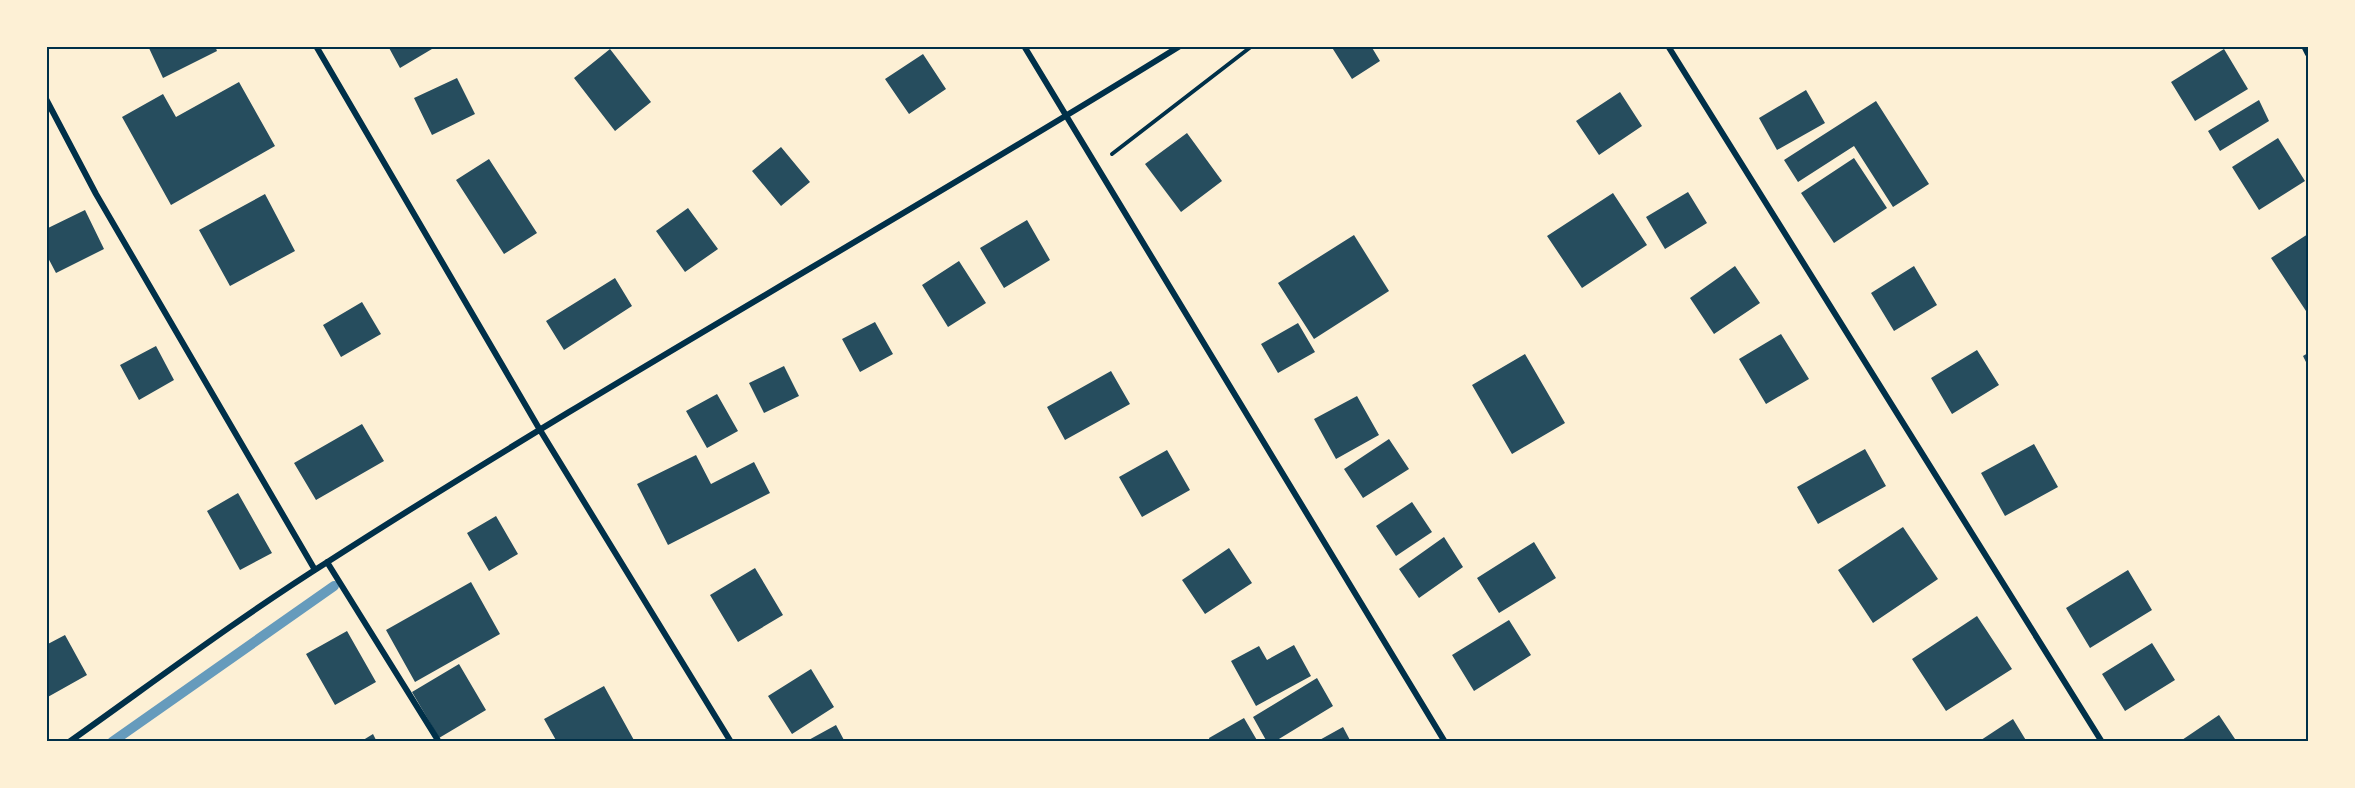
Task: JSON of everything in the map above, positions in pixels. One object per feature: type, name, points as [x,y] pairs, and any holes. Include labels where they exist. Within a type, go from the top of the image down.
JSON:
[{"type":"street","points":[[316,46],[540,430],[731,741]]},
{"type":"street","points":[[1024,46],[1445,741]]},
{"type":"street","points":[[69,741],[327,562],[540,430],[1068,116],[1180,46]]},
{"type":"street","points":[[1668,46],[2102,741]]},
{"type":"street","points":[[2304,46],[2308,54]]},
{"type":"street","points":[[46,99],[96,194],[315,570]]},
{"type":"street","points":[[327,562],[439,741]]},
{"type":"path","points":[[1097,165],[1252,46]]},
{"type":"building","points":[[148,46],[215,46],[217,51],[163,78]]},
{"type":"building","points":[[388,46],[437,46],[400,68]]},
{"type":"building","points":[[1331,46],[1371,46],[1380,61],[1352,79]]},
{"type":"building","points":[[610,49],[651,102],[615,131],[574,78]]},
{"type":"building","points":[[2224,49],[2248,89],[2195,121],[2171,82]]},
{"type":"building","points":[[923,54],[946,89],[909,114],[885,79]]},
{"type":"building","points":[[457,78],[475,114],[432,135],[414,98]]},
{"type":"building","points":[[239,82],[275,146],[171,205],[122,117],[163,94],[176,117]]},
{"type":"building","points":[[1806,90],[1825,123],[1777,150],[1759,118]]},
{"type":"building","points":[[1620,92],[1642,126],[1599,155],[1576,121]]},
{"type":"building","points":[[2259,100],[2269,121],[2220,151],[2208,131]]},
{"type":"building","points":[[1876,101],[1929,184],[1893,207],[1854,146],[1798,182],[1784,160]]},
{"type":"building","points":[[1187,133],[1222,181],[1181,212],[1145,164]]},
{"type":"building","points":[[2278,138],[2305,181],[2259,210],[2232,167]]},
{"type":"building","points":[[781,147],[810,182],[781,206],[752,171]]},
{"type":"building","points":[[1854,158],[1887,208],[1834,243],[1801,193]]},
{"type":"building","points":[[489,159],[537,233],[504,254],[456,180]]},
{"type":"building","points":[[1688,192],[1707,223],[1665,249],[1646,217]]},
{"type":"building","points":[[1613,193],[1647,245],[1582,288],[1547,236]]},
{"type":"building","points":[[265,194],[295,251],[230,286],[199,230]]},
{"type":"building","points":[[688,208],[718,249],[685,272],[656,231]]},
{"type":"building","points":[[85,210],[104,249],[56,273],[46,254],[46,229]]},
{"type":"building","points":[[1027,220],[1050,260],[1004,288],[980,248]]},
{"type":"building","points":[[2308,234],[2308,310],[2306,311],[2271,258]]},
{"type":"building","points":[[1354,235],[1389,291],[1314,339],[1278,283]]},
{"type":"building","points":[[959,261],[986,303],[948,327],[922,285]]},
{"type":"building","points":[[1735,266],[1760,303],[1714,334],[1690,298]]},
{"type":"building","points":[[1914,266],[1937,305],[1894,331],[1871,293]]},
{"type":"building","points":[[615,278],[632,306],[564,350],[546,321]]},
{"type":"building","points":[[362,302],[381,334],[341,357],[323,325]]},
{"type":"building","points":[[875,322],[893,354],[860,372],[842,339]]},
{"type":"building","points":[[1298,323],[1315,352],[1278,373],[1261,344]]},
{"type":"building","points":[[1781,334],[1809,379],[1766,404],[1739,359]]},
{"type":"building","points":[[156,346],[174,380],[139,400],[120,365]]},
{"type":"building","points":[[1977,350],[1999,385],[1952,414],[1931,378]]},
{"type":"building","points":[[2308,353],[2308,366],[2303,356]]},
{"type":"building","points":[[1525,354],[1565,423],[1512,454],[1472,385]]},
{"type":"building","points":[[784,366],[799,396],[764,413],[749,383]]},
{"type":"building","points":[[1111,371],[1130,404],[1065,440],[1047,407]]},
{"type":"building","points":[[717,394],[738,431],[707,448],[686,411]]},
{"type":"building","points":[[1357,396],[1379,435],[1336,459],[1314,419]]},
{"type":"building","points":[[362,424],[384,461],[316,500],[294,463]]},
{"type":"building","points":[[1389,439],[1409,469],[1363,498],[1344,469]]},
{"type":"building","points":[[2034,444],[2058,487],[2005,516],[1981,473]]},
{"type":"building","points":[[1865,449],[1886,486],[1818,524],[1797,487]]},
{"type":"building","points":[[1167,450],[1190,490],[1142,517],[1119,477]]},
{"type":"building","points":[[696,455],[711,484],[754,462],[770,493],[668,545],[637,484]]},
{"type":"building","points":[[238,493],[272,553],[240,570],[207,511]]},
{"type":"building","points":[[1412,502],[1432,532],[1396,556],[1376,526]]},
{"type":"building","points":[[496,516],[518,554],[489,571],[467,533]]},
{"type":"building","points":[[1903,527],[1938,579],[1873,623],[1838,570]]},
{"type":"building","points":[[1444,537],[1463,567],[1419,598],[1399,569]]},
{"type":"building","points":[[1534,542],[1556,578],[1499,613],[1477,578]]},
{"type":"building","points":[[1229,548],[1252,583],[1205,614],[1182,580]]},
{"type":"building","points":[[755,568],[783,615],[738,642],[710,595]]},
{"type":"building","points":[[2128,570],[2152,610],[2090,648],[2066,608]]},
{"type":"building","points":[[471,582],[500,634],[415,682],[386,630]]},
{"type":"building","points":[[1977,616],[2012,669],[1946,711],[1912,659]]},
{"type":"building","points":[[1509,620],[1531,655],[1474,691],[1452,655]]},
{"type":"building","points":[[347,631],[376,682],[335,705],[306,654]]},
{"type":"building","points":[[65,635],[87,675],[46,698],[46,645]]},
{"type":"building","points":[[2152,643],[2175,680],[2125,711],[2102,674]]},
{"type":"building","points":[[1294,645],[1311,676],[1256,706],[1231,661],[1259,646],[1267,660]]},
{"type":"building","points":[[459,664],[486,710],[439,738],[412,692]]},
{"type":"building","points":[[811,669],[834,707],[792,734],[768,696]]},
{"type":"building","points":[[1317,678],[1333,706],[1274,742],[1267,742],[1253,717]]},
{"type":"building","points":[[604,686],[635,742],[557,742],[544,719]]},
{"type":"building","points":[[2219,715],[2237,742],[2179,742]]},
{"type":"building","points":[[1244,718],[1258,742],[1210,742],[1209,738]]},
{"type":"building","points":[[2013,719],[2027,742],[1978,742]]},
{"type":"building","points":[[836,725],[845,742],[805,742]]},
{"type":"building","points":[[1343,727],[1351,742],[1316,742]]},
{"type":"building","points":[[373,734],[377,742],[360,742]]},
{"type":"waterway","points":[[112,742],[334,586]]}]
